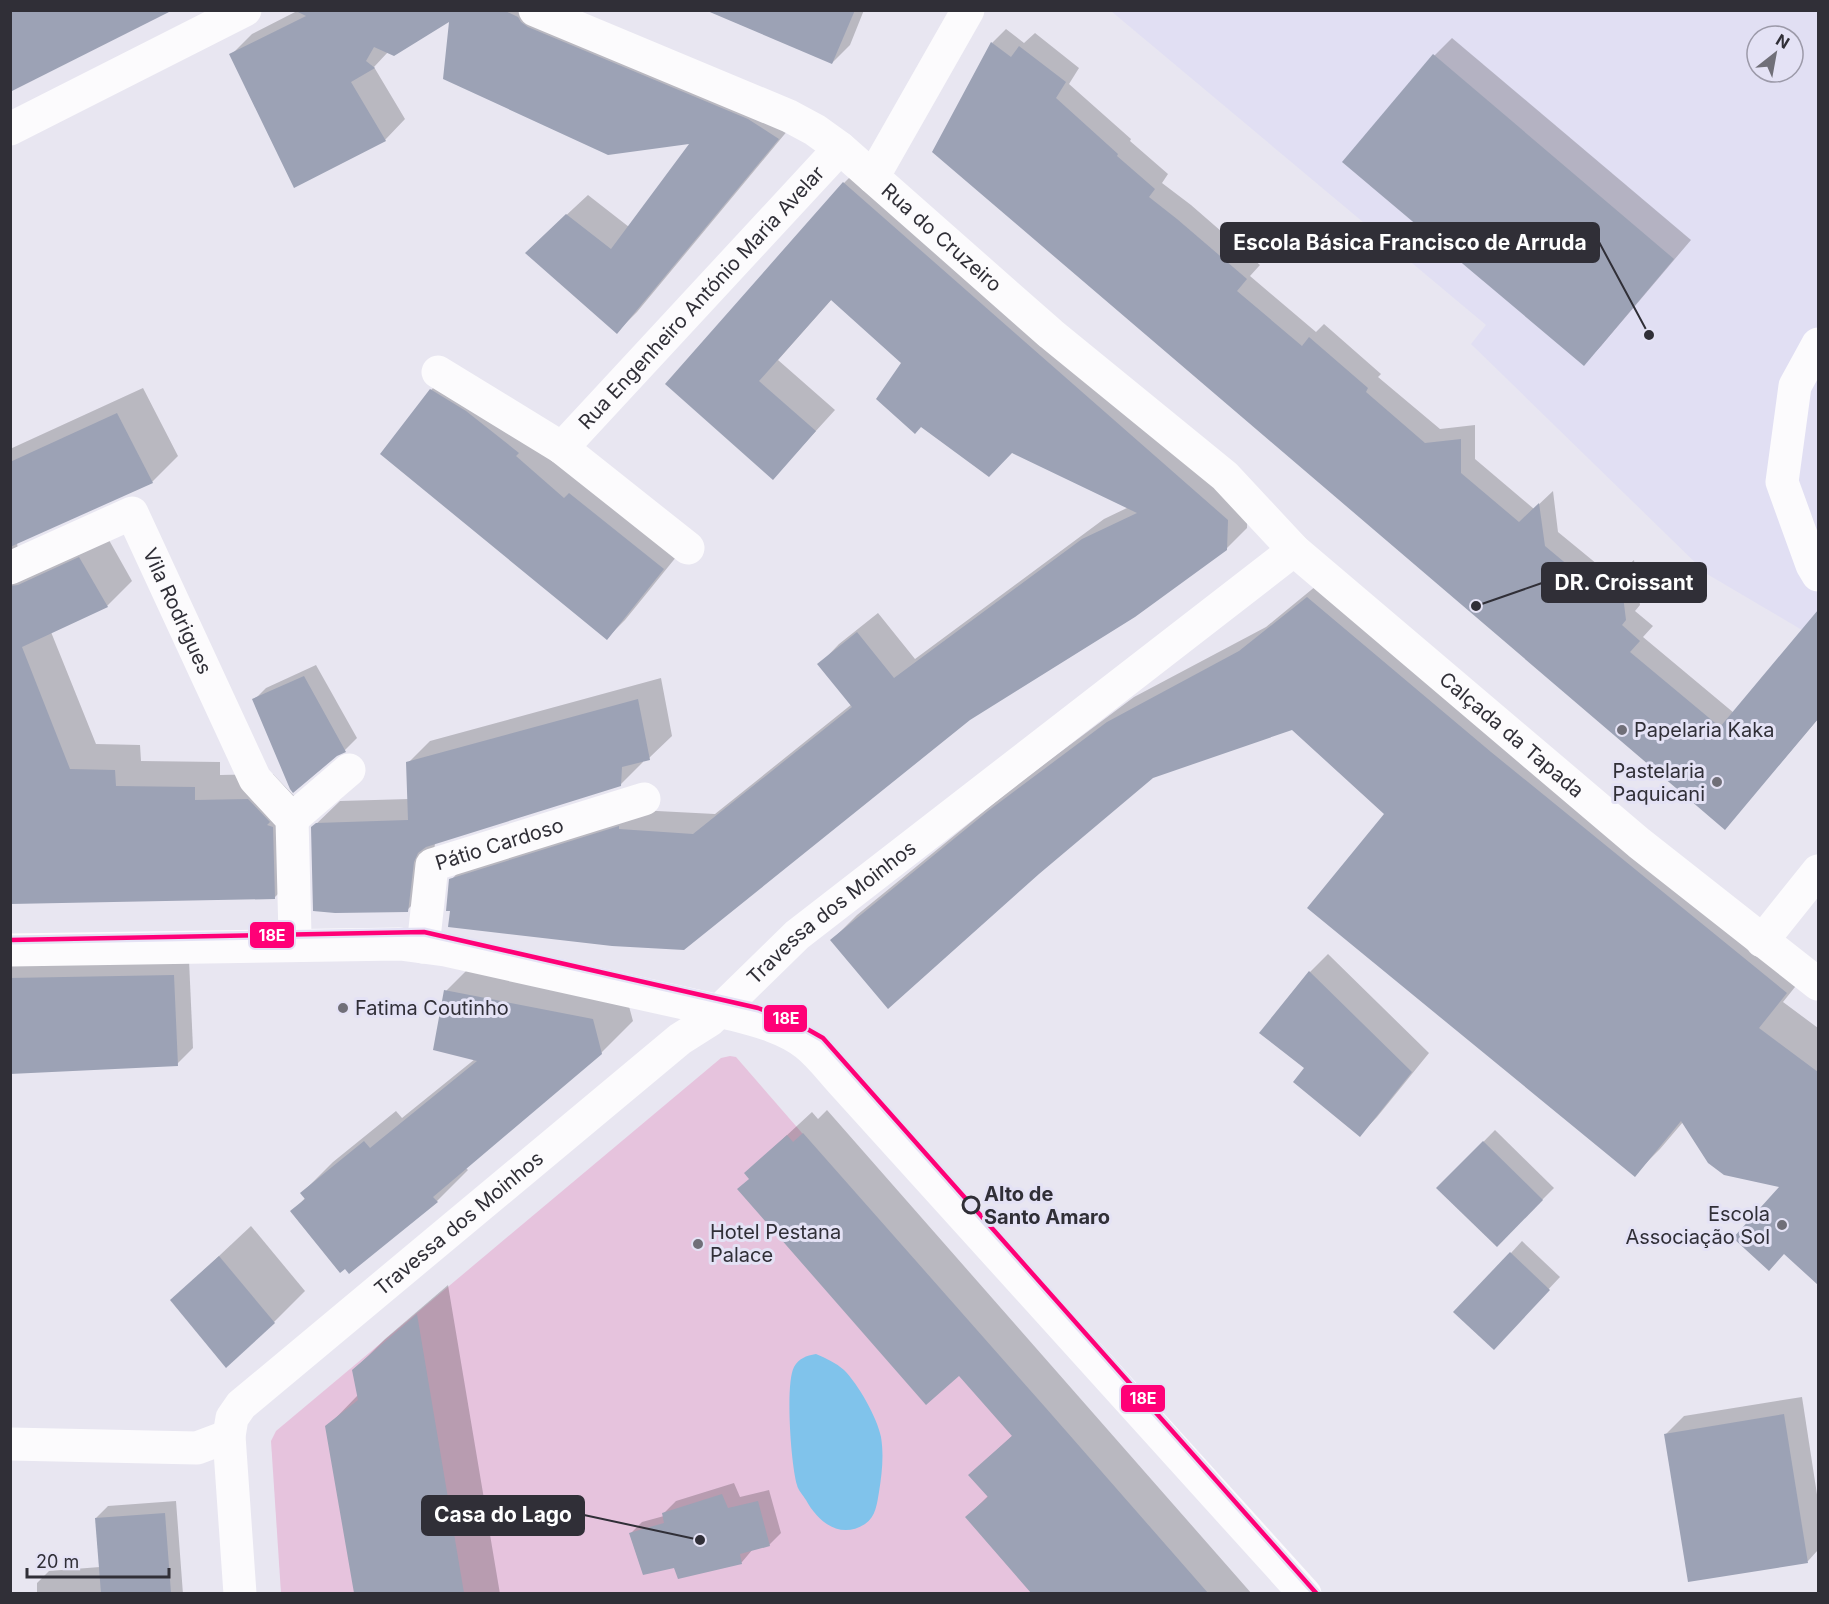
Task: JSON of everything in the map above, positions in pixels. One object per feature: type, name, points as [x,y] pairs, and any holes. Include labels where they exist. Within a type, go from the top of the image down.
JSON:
[{"type":"street","points":[[10,129],[245,10]]},
{"type":"street","name":"Rua do Cruzeiro","points":[[535,10],[789,116],[815,130],[840,148],[1051,334],[1225,476],[1294,550]]},
{"type":"street","points":[[873,177],[968,10]]},
{"type":"street","name":"Rua Engenheiro António Maria Avelar","points":[[562,448],[840,148]]},
{"type":"street","points":[[1818,344],[1795,386],[1782,482],[1812,565],[1818,575]]},
{"type":"street","name":"Rua Engenheiro António Maria Avelar","points":[[438,372],[562,448],[688,548]]},
{"type":"street","name":"Vila Rodrigues","points":[[10,568],[132,513],[255,778],[292,819]]},
{"type":"street","name":"Calçada da Tapada","points":[[1294,550],[1640,843],[1818,984]]},
{"type":"street","name":"Travessa dos Moinhos","points":[[229,1436],[232,1418],[241,1405],[680,1039],[710,1020],[797,934],[1294,550]]},
{"type":"street","points":[[298,944],[292,819],[349,770]]},
{"type":"street","name":"Pátio Cardoso","points":[[423,947],[432,865],[644,799]]},
{"type":"street","points":[[1762,941],[1818,871]]},
{"type":"street","points":[[10,950],[400,944],[445,950],[720,1011],[762,1022],[796,1036],[809,1046],[1305,1593]]},
{"type":"street","points":[[10,1444],[197,1448],[229,1436],[240,1593]]},
{"type":"shaded area","points":[[1111,11],[1818,11],[1818,645],[1802,630],[1707,574],[1471,344],[1486,325]]},
{"type":"shaded area","name":"Hotel Pestana Palace","points":[[736,1057],[1202,1593],[281,1593],[271,1441],[276,1431],[721,1058]]},
{"type":"water","points":[[816,1354],[838,1365],[849,1376],[871,1411],[881,1437],[882,1464],[874,1514],[865,1524],[847,1530],[831,1526],[817,1515],[799,1491],[795,1475],[790,1425],[791,1376],[798,1361]]},
{"type":"building","points":[[10,10],[173,10],[10,92]]},
{"type":"building","points":[[294,10],[503,10],[518,17],[528,27],[748,119],[779,139],[617,334],[525,253],[566,214],[611,249],[689,144],[608,155],[443,79],[449,22],[394,56],[374,47],[366,61],[375,68],[351,82],[386,141],[294,188],[229,54],[306,16]]},
{"type":"building","points":[[705,10],[855,10],[832,64]]},
{"type":"building","points":[[991,42],[1011,57],[1019,46],[1066,82],[1056,98],[1155,189],[1149,197],[1247,279],[1237,291],[1302,346],[1309,337],[1368,388],[1366,392],[1425,443],[1461,439],[1461,473],[1519,522],[1539,503],[1545,546],[1599,591],[1620,572],[1626,620],[1622,625],[1640,641],[1630,652],[1720,727],[1818,610],[1818,719],[1725,830],[932,152]]},
{"type":"building","points":[[1433,54],[1674,259],[1584,366],[1342,162]]},
{"type":"building","points":[[843,182],[1228,520],[1227,550],[1135,617],[970,720],[684,950],[612,946],[448,927],[450,911],[446,911],[449,879],[619,826],[619,829],[693,834],[852,707],[817,664],[857,632],[894,678],[1082,539],[1137,513],[1012,453],[989,477],[921,427],[915,434],[876,399],[901,363],[831,300],[759,381],[816,431],[773,480],[665,384]]},
{"type":"building","points":[[430,389],[466,411],[519,453],[516,456],[564,498],[569,493],[664,569],[607,640],[380,454]]},
{"type":"building","points":[[117,413],[153,483],[10,547],[10,462]]},
{"type":"building","points":[[79,557],[108,607],[22,647],[70,769],[115,770],[116,786],[195,787],[195,800],[248,799],[270,822],[267,825],[273,827],[275,899],[10,904],[10,586],[18,585]]},
{"type":"building","points":[[1307,597],[1491,752],[1787,993],[1759,1028],[1818,1072],[1818,1285],[1784,1254],[1769,1271],[1733,1238],[1779,1187],[1724,1175],[1708,1163],[1681,1121],[1635,1177],[1307,908],[1384,814],[1292,730],[1153,778],[1039,874],[888,1009],[830,940],[988,811],[1107,722],[1239,651]]},
{"type":"building","points":[[304,676],[346,752],[337,756],[293,793],[252,699]]},
{"type":"building","points":[[638,699],[650,760],[622,767],[621,786],[426,847],[418,853],[414,862],[408,912],[313,911],[311,827],[316,823],[408,820],[406,762]]},
{"type":"building","points":[[1309,971],[1412,1072],[1360,1137],[1293,1082],[1304,1068],[1259,1033]]},
{"type":"building","points":[[174,975],[178,1066],[10,1074],[10,978]]},
{"type":"building","points":[[444,990],[593,1019],[602,1054],[433,1197],[438,1202],[349,1274],[345,1269],[340,1273],[290,1211],[305,1199],[300,1193],[364,1141],[370,1148],[477,1061],[433,1050]]},
{"type":"building","points":[[803,1133],[1208,1593],[1031,1593],[965,1517],[988,1497],[968,1475],[1012,1436],[959,1376],[926,1405],[737,1189],[749,1179],[744,1173],[787,1135],[793,1142]]},
{"type":"building","points":[[1483,1141],[1543,1200],[1497,1247],[1436,1188]]},
{"type":"building","points":[[1510,1252],[1550,1290],[1494,1350],[1453,1312]]},
{"type":"building","points":[[219,1256],[275,1323],[226,1368],[170,1300]]},
{"type":"building","points":[[417,1314],[464,1593],[354,1593],[325,1426],[358,1400],[352,1370]]},
{"type":"building","points":[[1784,1414],[1808,1563],[1688,1582],[1664,1434]]},
{"type":"building","points":[[722,1494],[728,1508],[758,1501],[770,1546],[740,1554],[742,1564],[678,1579],[674,1568],[643,1575],[629,1533],[664,1523],[662,1513]]},
{"type":"building","points":[[165,1513],[171,1593],[101,1593],[95,1518]]},
{"type":"transit line","name":"18E","points":[[10,940],[424,932],[758,1008],[793,1021],[823,1038],[1317,1594]]},
{"type":"place","name":"Escola Básica Francisco de Arruda","points":[[1649,335]]},
{"type":"place","name":"DR. Croissant","points":[[1476,606]]},
{"type":"place","name":"Papelaria Kaka","points":[[1622,730]]},
{"type":"place","name":"Pastelaria Paquicani","points":[[1717,782]]},
{"type":"place","name":"Fatima Coutinho","points":[[343,1008]]},
{"type":"place","name":"Alto de Santo Amaro","points":[[971,1205]]},
{"type":"place","name":"Escola Associação Sol","points":[[1782,1225]]},
{"type":"place","name":"Hotel Pestana Palace","points":[[698,1244]]},
{"type":"place","name":"Casa do Lago","points":[[700,1540]]}]
